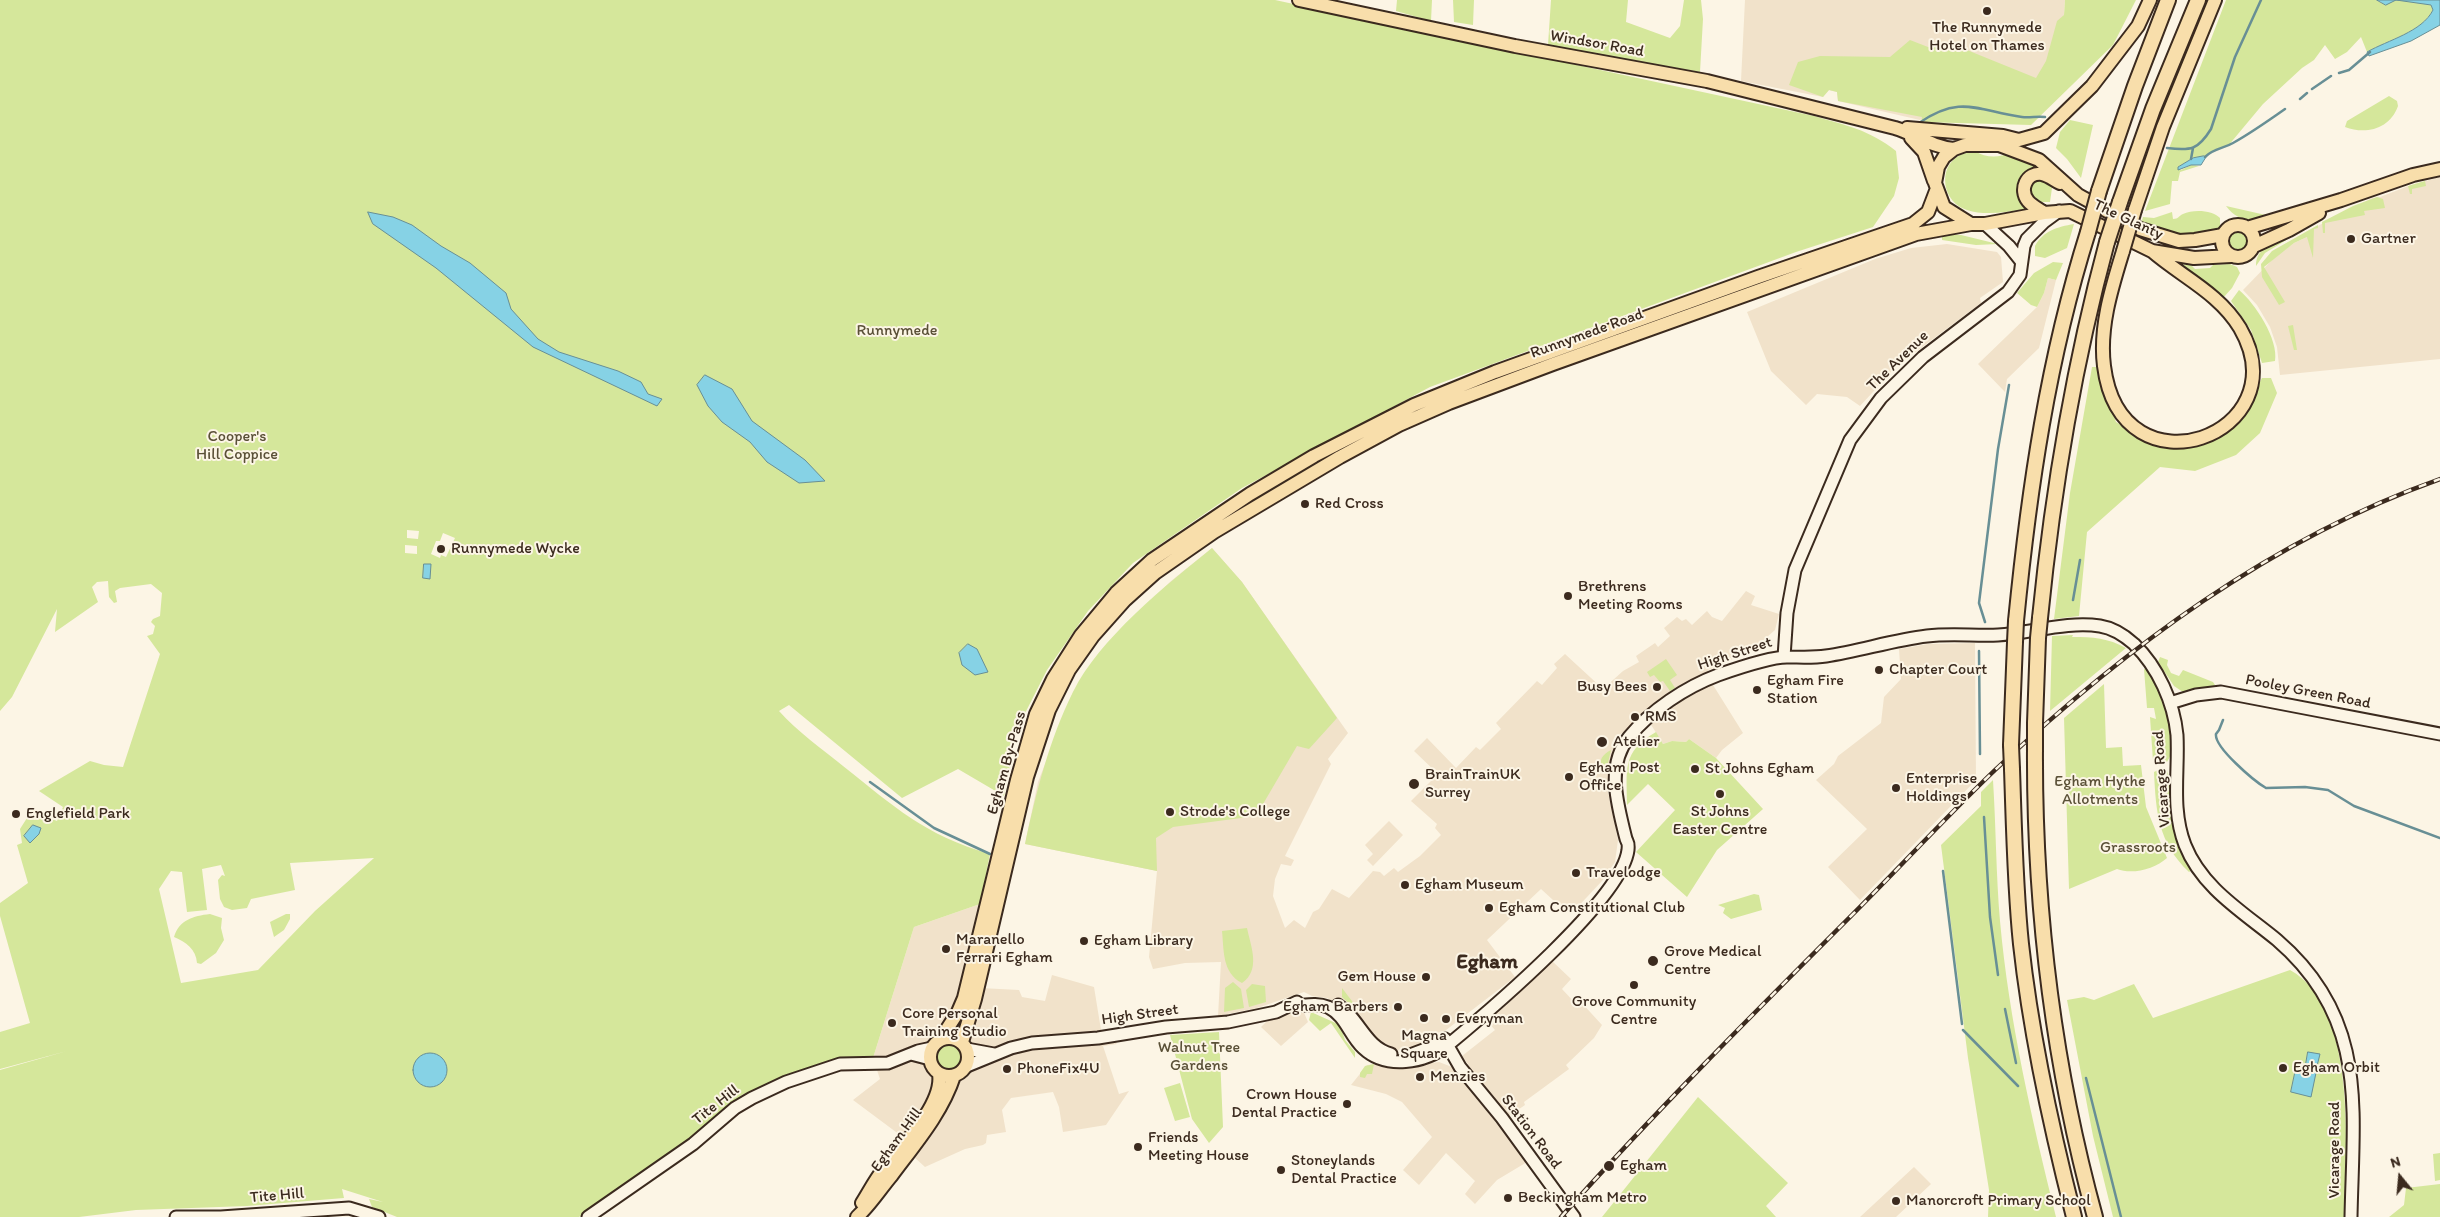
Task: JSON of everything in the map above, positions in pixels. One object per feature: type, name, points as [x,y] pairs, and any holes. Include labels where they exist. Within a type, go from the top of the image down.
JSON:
[{"type":"highway","points":[[2074,1217],[2053,1136],[2026,978],[2016,884],[2012,746],[2016,621],[2026,516],[2043,413],[2065,316],[2100,191],[2168,0]]},
{"type":"highway","points":[[2095,1217],[2066,1090],[2047,975],[2035,840],[2035,723],[2038,638],[2050,519],[2060,452],[2076,372],[2107,242],[2150,118],[2198,0]]},
{"type":"main road","name":"Windsor Road","points":[[1299,0],[1515,46],[1707,81],[1891,127],[1910,133],[1936,146],[1954,149]]},
{"type":"main road","points":[[2152,252],[2170,267],[2201,286],[2223,306],[2243,333],[2251,358],[2251,380],[2247,395],[2239,411],[2220,430],[2197,440],[2173,442],[2160,440],[2144,433],[2127,420],[2112,396],[2104,364],[2104,333],[2109,303],[2135,210],[2163,127],[2214,0]]},
{"type":"main road","points":[[1954,149],[1965,145],[1997,145],[2038,136],[2051,128],[2092,86],[2138,26],[2148,4]]},
{"type":"main road","name":"Windsor Road","points":[[1891,127],[1919,145],[1926,158],[1935,187],[1944,206],[1971,224]]},
{"type":"main road","points":[[1891,127],[1995,136],[2019,140]]},
{"type":"main road","points":[[1997,145],[2039,160],[2073,191]]},
{"type":"main road","name":"Runnymede Road","points":[[1232,506],[1353,434],[1432,397],[1758,277],[1913,224],[1928,212],[1938,167],[1944,157],[1954,149]]},
{"type":"main road","points":[[2247,228],[2341,200],[2407,177],[2440,169]]},
{"type":"main road","name":"The Glanty","points":[[2044,213],[2028,201],[2023,187],[2025,181],[2036,174],[2042,174],[2140,229],[2161,237],[2187,241],[2223,235]]},
{"type":"main road","points":[[2254,246],[2253,234],[2247,228],[2239,225],[2232,226],[2223,235],[2222,247],[2230,256],[2243,257],[2254,246],[2289,230],[2341,200]]},
{"type":"main road","name":"The Avenue","points":[[1822,507],[1850,440],[1881,398],[1923,357],[2008,292],[2020,275],[2021,261],[2027,239],[2044,222],[2059,212]]},
{"type":"main road","name":"Runnymede Road","points":[[1234,520],[1369,440],[1463,397],[1916,234],[2044,213],[2073,212]]},
{"type":"main road","name":"The Glanty","points":[[2073,212],[2152,252],[2194,258],[2230,256]]},
{"type":"main road","points":[[1985,224],[2009,246],[2021,261]]},
{"type":"main road","name":"Egham By-Pass","points":[[934,1049],[962,1004],[1024,752],[1036,714],[1053,679],[1081,635],[1130,579],[1168,548],[1232,506]]},
{"type":"main road","name":"High Street","points":[[967,1066],[994,1054],[1032,1043],[1098,1038],[1166,1027],[1235,1021],[1264,1015],[1290,1006],[1322,1002],[1342,1018],[1362,1048],[1383,1059],[1410,1062],[1428,1057],[1506,991],[1573,920],[1616,869],[1621,858],[1625,836],[1614,784],[1614,773],[1617,757],[1629,737],[1654,714],[1689,688],[1728,672],[1784,657],[1787,613],[1795,570],[1822,507]]},
{"type":"main road","name":"Egham By-Pass","points":[[964,1046],[1027,777],[1042,728],[1055,696],[1081,652],[1125,600],[1171,560],[1234,520]]},
{"type":"main road","name":"Vicarage Road","points":[[1784,657],[1824,656],[1931,635],[1998,635],[2070,627],[2100,626],[2119,633],[2137,648],[2158,677],[2170,703],[2176,734],[2178,815],[2184,842],[2192,859],[2201,873],[2221,895],[2294,957],[2324,994],[2341,1028],[2351,1068],[2351,1217]]},
{"type":"main road","name":"Pooley Green Road","points":[[2170,703],[2196,695],[2221,692],[2440,734]]},
{"type":"main road","points":[[950,1038],[964,1046],[967,1066],[961,1073],[954,1076],[939,1074],[933,1068],[934,1049],[950,1038]]},
{"type":"main road","name":"Station Road","points":[[1441,1045],[1507,1126],[1574,1217]]},
{"type":"main road","name":"High Street","points":[[964,1046],[994,1054]]},
{"type":"main road","name":"Tite Hill","points":[[588,1217],[693,1144],[735,1108],[752,1098],[786,1082],[835,1066],[851,1062],[888,1063],[911,1054],[934,1049]]},
{"type":"main road","name":"Egham Hill","points":[[857,1217],[877,1178],[930,1107],[938,1091],[939,1074]]},
{"type":"main road","name":"Egham Hill","points":[[857,1217],[872,1202],[918,1140],[946,1098],[954,1076]]},
{"type":"main road","name":"Tite Hill","points":[[176,1217],[222,1217],[349,1208],[379,1217]]},
{"type":"shaded area","points":[[1745,0],[2065,0],[2064,15],[2055,59],[2024,106],[1942,105],[1920,120],[1838,101],[1837,92],[1829,90],[1823,97],[1741,81]]},
{"type":"shaded area","points":[[2440,177],[2440,359],[2280,375],[2277,347],[2270,327],[2257,305],[2243,290],[2274,258],[2294,243],[2307,237],[2306,232],[2372,198]]},
{"type":"shaded area","points":[[1947,244],[1997,252],[2001,257],[2003,282],[1980,298],[1981,303],[1897,366],[1860,406],[1847,397],[1817,394],[1806,405],[1771,371],[1747,312],[1875,259],[1911,248]]},
{"type":"shaded area","points":[[2048,278],[2056,280],[2039,348],[2007,379],[2005,392],[1978,364],[2037,307],[2044,293]]},
{"type":"shaded area","points":[[1212,548],[1242,582],[1348,733],[1328,759],[1331,764],[1285,856],[1294,860],[1291,866],[1281,864],[1275,879],[1273,896],[1285,928],[1294,920],[1305,928],[1313,912],[1319,909],[1332,889],[1349,898],[1373,871],[1380,872],[1384,876],[1394,868],[1398,872],[1420,856],[1441,835],[1435,828],[1437,824],[1411,801],[1438,774],[1414,751],[1427,738],[1456,768],[1476,747],[1480,750],[1501,729],[1496,723],[1537,681],[1542,685],[1557,668],[1554,664],[1565,654],[1603,689],[1623,671],[1639,662],[1636,656],[1655,643],[1658,647],[1670,636],[1664,628],[1677,617],[1682,621],[1686,619],[1692,625],[1707,611],[1712,617],[1722,621],[1746,591],[1755,596],[1751,605],[1779,614],[1775,630],[1751,651],[1708,670],[1713,685],[1743,733],[1722,750],[1716,758],[1689,739],[1686,742],[1672,741],[1663,744],[1645,715],[1616,738],[1607,787],[1618,840],[1615,862],[1602,881],[1572,913],[1567,909],[1565,911],[1541,889],[1487,940],[1515,977],[1437,1037],[1424,1045],[1404,1051],[1390,1049],[1375,1039],[1354,1012],[1327,998],[1312,996],[1304,992],[1257,1008],[1218,1016],[1221,962],[1185,963],[1153,969],[1149,957],[1157,871],[1025,844],[1038,782],[1073,692],[1091,664],[1115,635],[1171,581]]},
{"type":"shaded area","points":[[1975,643],[1976,780],[1860,900],[1828,867],[1867,829],[1816,780],[1834,764],[1838,756],[1881,723],[1884,697],[1901,679],[1899,649],[1928,644]]},
{"type":"shaded area","points":[[1389,821],[1403,835],[1373,866],[1367,860],[1373,854],[1365,845]]},
{"type":"shaded area","points":[[980,904],[961,987],[1019,990],[1022,997],[1045,1001],[1052,975],[1094,987],[1101,1030],[1117,1044],[1103,1046],[1119,1094],[1129,1091],[1106,1125],[1063,1132],[1059,1107],[1053,1092],[1011,1098],[1002,1110],[1006,1132],[987,1135],[986,1143],[983,1145],[965,1149],[925,1167],[914,1157],[900,1135],[853,1100],[880,1079],[873,1058],[914,927]]},
{"type":"shaded area","points":[[1551,960],[1571,979],[1562,989],[1576,1004],[1580,1001],[1602,1025],[1594,1038],[1566,1065],[1569,1069],[1524,1102],[1525,1105],[1506,1118],[1462,1056],[1495,1030],[1485,1019]]},
{"type":"shaded area","points":[[1302,1008],[1308,1022],[1281,1046],[1261,1027],[1266,1022]]},
{"type":"shaded area","points":[[1439,1062],[1452,1067],[1527,1162],[1497,1180],[1475,1204],[1465,1194],[1475,1181],[1446,1153],[1419,1185],[1403,1170],[1432,1137],[1402,1102],[1386,1094],[1351,1085],[1367,1065],[1377,1064],[1394,1068]]},
{"type":"shaded area","name":"Manorcroft Primary School","points":[[1914,1167],[1931,1184],[1896,1217],[1860,1217]]},
{"type":"green space","name":"Runnymede","points":[[0,0],[1275,0],[1814,116],[1866,133],[1896,151],[1899,178],[1894,196],[1873,227],[1796,252],[1430,387],[1242,488],[1133,563],[1088,611],[1047,670],[1017,729],[1004,796],[958,769],[902,798],[789,705],[779,711],[810,740],[911,818],[946,838],[990,854],[980,904],[914,927],[873,1058],[845,1057],[807,1068],[742,1095],[701,1130],[579,1217],[397,1217],[372,1207],[369,1199],[383,1202],[342,1189],[344,1198],[247,1206],[136,1210],[79,1217],[0,1217],[0,1070],[67,1051],[0,1069],[0,1032],[30,1023],[0,916],[0,903],[28,883],[17,845],[22,843],[20,829],[27,818],[35,820],[44,816],[57,821],[63,807],[39,791],[90,761],[123,767],[160,654],[147,636],[153,634],[155,626],[151,622],[160,616],[162,593],[151,584],[120,588],[115,591],[117,602],[114,603],[109,597],[108,581],[97,582],[92,587],[98,602],[55,632],[57,609],[12,697],[0,711]],"holes":[[[407,530],[419,531],[418,539],[407,538]],[[443,533],[455,538],[446,557],[441,555],[440,558],[431,554],[436,541],[440,541]],[[405,545],[417,546],[417,554],[405,553]],[[374,858],[315,911],[258,970],[181,983],[159,889],[171,871],[182,872],[187,912],[207,910],[202,869],[221,865],[225,876],[222,875],[218,880],[220,899],[224,907],[232,910],[247,908],[251,899],[295,890],[290,863]]]},
{"type":"green space","points":[[1397,0],[1432,0],[1431,21],[1396,11]]},
{"type":"green space","points":[[1453,0],[1474,0],[1473,25],[1454,22]]},
{"type":"green space","points":[[1551,0],[1628,0],[1626,22],[1670,38],[1680,26],[1684,0],[1701,0],[1703,19],[1700,72],[1548,45]]},
{"type":"green space","points":[[2065,0],[2136,0],[2113,45],[2031,125],[1921,122],[1922,117],[1838,101],[1837,92],[1829,90],[1823,97],[1789,85],[1798,62],[1820,56],[1890,57],[1910,40],[1928,47],[1957,46],[2036,78],[2046,61],[2057,21],[2064,15]]},
{"type":"green space","points":[[2226,0],[2377,0],[2386,4],[2399,0],[2431,5],[2433,10],[2428,18],[2413,30],[2367,52],[2361,37],[2347,52],[2335,59],[2325,45],[2314,60],[2302,68],[2263,104],[2228,146],[2214,150],[2206,157],[2193,158],[2178,167],[2181,170],[2191,165],[2199,166],[2180,172],[2178,181],[2172,181],[2170,204],[2145,211]]},
{"type":"green space","points":[[2389,96],[2397,101],[2398,106],[2394,114],[2383,125],[2369,130],[2345,127],[2347,121]]},
{"type":"green space","points":[[2070,120],[2093,125],[2081,178],[2056,148],[2060,132]]},
{"type":"green space","points":[[1975,151],[1983,155],[1992,156],[2010,153],[2036,161],[2019,195],[2025,209],[1981,213],[1967,210],[1952,200],[1946,185],[1945,176],[1948,168],[1952,161],[1960,155]]},
{"type":"green space","points":[[2039,179],[2050,181],[2052,188],[2050,202],[2038,202],[2030,193],[2031,183]]},
{"type":"green space","points":[[2425,181],[2426,186],[2412,189],[2412,194],[2410,194],[2408,186]]},
{"type":"green space","points":[[2377,197],[2383,199],[2385,208],[2364,211],[2365,215],[2325,223],[2325,233],[2323,233],[2322,222],[2353,206]]},
{"type":"green space","points":[[2226,206],[2270,216],[2252,220],[2241,218],[2231,212]]},
{"type":"green space","points":[[2192,211],[2213,213],[2220,218],[2220,228],[2202,236],[2192,236],[2170,233],[2141,224],[2143,217],[2154,218],[2172,212],[2173,219]]},
{"type":"green space","points":[[2074,224],[2067,248],[2045,258],[2035,256],[2035,246],[2046,233],[2056,228]]},
{"type":"green space","points":[[2318,225],[2318,228],[2314,229],[2313,258],[2307,237],[2294,243],[2264,267],[2285,302],[2279,305],[2262,277],[2261,264],[2272,251]]},
{"type":"green space","points":[[2238,231],[2246,234],[2249,242],[2246,250],[2238,253],[2230,250],[2227,242],[2230,234]]},
{"type":"green space","points":[[1942,234],[1961,235],[1998,244],[1976,245],[1942,240]]},
{"type":"green space","points":[[2287,237],[2288,239],[2265,253],[2256,266],[2259,255],[2266,247]]},
{"type":"green space","points":[[2053,262],[2063,263],[2056,280],[2048,278],[2044,293],[2037,307],[2031,305],[2017,293],[2034,273]]},
{"type":"green space","points":[[2177,264],[2191,265],[2195,269],[2230,264],[2237,267],[2240,273],[2232,288],[2223,298]]},
{"type":"green space","points":[[2239,290],[2252,304],[2270,333],[2275,352],[2275,361],[2262,363],[2251,330],[2231,301]]},
{"type":"green space","points":[[2293,325],[2297,350],[2294,350],[2288,326]]},
{"type":"green space","points":[[2092,367],[2096,367],[2116,422],[2158,447],[2195,446],[2220,437],[2242,415],[2262,378],[2271,378],[2277,393],[2260,433],[2236,455],[2195,471],[2160,467],[2087,532],[2079,616],[2054,619],[2070,493]]},
{"type":"green space","name":"Strode's College","points":[[1212,548],[1242,582],[1337,718],[1309,749],[1297,746],[1256,816],[1173,827],[1156,838],[1157,871],[1025,844],[1050,748],[1064,710],[1085,672],[1099,652],[1135,614]]},
{"type":"green space","points":[[2073,635],[2072,637],[2107,640],[2126,648],[2050,711],[2052,636]]},
{"type":"green space","points":[[2160,657],[2168,660],[2167,665],[2171,673],[2179,676],[2183,670],[2213,682],[2215,685],[2213,688],[2183,692],[2174,686],[2158,662]]},
{"type":"green space","points":[[1666,659],[1677,675],[1670,680],[1675,688],[1670,691],[1663,681],[1660,682],[1654,675],[1650,677],[1647,672]]},
{"type":"green space","points":[[2144,669],[2148,670],[2164,703],[2172,728],[2172,752],[2167,762],[2153,761],[2150,717],[2156,719],[2154,708],[2147,708]]},
{"type":"green space","name":"Egham Hythe Allotments","points":[[2104,684],[2106,748],[2122,747],[2123,766],[2141,765],[2146,807],[2167,858],[2143,870],[2123,871],[2117,869],[2069,889],[2064,718]]},
{"type":"green space","points":[[1656,732],[1663,744],[1672,741],[1686,742],[1689,739],[1716,758],[1763,809],[1717,850],[1687,897],[1636,852],[1675,810],[1648,784],[1627,805],[1627,772],[1631,755],[1645,739]]},
{"type":"green space","points":[[1611,750],[1607,767],[1601,770],[1600,763],[1602,758]]},
{"type":"green space","points":[[2160,769],[2167,770],[2169,776],[2173,825],[2182,852],[2192,870],[2189,872],[2171,849],[2161,826],[2156,801],[2154,772]]},
{"type":"green space","points":[[1993,780],[2000,921],[2009,996],[2030,1107],[2056,1217],[1988,1217],[1989,1190],[1968,1058],[1941,845],[1981,806],[1981,792]]},
{"type":"green space","points":[[1754,894],[1759,895],[1762,910],[1731,919],[1723,913],[1725,908],[1718,905]]},
{"type":"green space","points":[[210,914],[222,918],[221,928],[224,940],[216,953],[201,964],[197,963],[195,954],[190,947],[174,937],[176,931],[183,923],[198,916]]},
{"type":"green space","points":[[290,914],[290,919],[284,930],[274,937],[270,922]]},
{"type":"green space","points":[[1247,928],[1253,965],[1248,978],[1242,983],[1235,979],[1227,967],[1222,931]]},
{"type":"green space","points":[[2290,970],[2312,989],[2327,1015],[2337,1047],[2343,1083],[2346,1120],[2344,1217],[2113,1217],[2093,1136],[2067,1000],[2084,997],[2094,1000],[2134,984],[2153,1018]]},
{"type":"green space","points":[[1233,982],[1241,989],[1244,1008],[1224,1012],[1225,988]]},
{"type":"green space","points":[[1252,984],[1265,986],[1266,1002],[1249,1007],[1246,990]]},
{"type":"green space","points":[[1342,988],[1358,1009],[1356,1010],[1342,997]]},
{"type":"green space","points":[[1311,1012],[1340,1025],[1345,1040],[1355,1052],[1355,1058],[1331,1023],[1320,1031],[1309,1020]]},
{"type":"green space","name":"Walnut Tree Gardens","points":[[1219,1032],[1223,1127],[1209,1143],[1192,1119],[1170,1035]]},
{"type":"green space","points":[[949,1045],[958,1049],[962,1058],[958,1067],[949,1071],[940,1067],[936,1058],[940,1049]]},
{"type":"green space","points":[[1374,1064],[1372,1074],[1367,1074],[1365,1078],[1360,1077],[1360,1073],[1365,1066]]},
{"type":"green space","points":[[1180,1083],[1190,1117],[1175,1121],[1164,1088]]},
{"type":"green space","points":[[1698,1097],[1788,1183],[1766,1206],[1776,1217],[1602,1217]]},
{"type":"green space","points":[[2440,1153],[2440,1180],[2435,1181],[2433,1154]]},
{"type":"green space","points":[[2440,1184],[2440,1217],[2389,1217],[2404,1205],[2406,1188]]},
{"type":"water","points":[[2377,0],[2396,0],[2386,5]]},
{"type":"water","points":[[2396,0],[2440,0],[2440,25],[2411,41],[2369,56],[2367,52],[2413,30],[2428,18],[2433,10],[2431,5]]},
{"type":"water","points":[[2206,157],[2201,165],[2191,165],[2178,170],[2178,167],[2193,158]]},
{"type":"water","points":[[368,212],[393,217],[412,225],[441,246],[470,263],[506,293],[511,309],[538,339],[559,352],[618,371],[641,382],[648,394],[662,399],[657,406],[533,347],[436,268],[373,224]]},
{"type":"water","points":[[705,375],[732,389],[752,421],[805,460],[825,481],[799,483],[767,462],[750,442],[722,422],[708,406],[697,385]]},
{"type":"water","points":[[424,564],[431,564],[430,579],[423,578]]},
{"type":"water","points":[[968,644],[977,649],[988,672],[975,675],[962,665],[959,653]]},
{"type":"water","points":[[33,825],[41,828],[39,834],[30,843],[24,836]]},
{"type":"water","points":[[2308,1052],[2320,1054],[2317,1066],[2306,1064]]},
{"type":"water","points":[[430,1053],[442,1058],[447,1070],[442,1082],[430,1087],[418,1082],[413,1070],[418,1058]]},
{"type":"water","points":[[2297,1064],[2317,1068],[2311,1097],[2291,1092]]},
{"type":"waterway","points":[[2167,148],[2193,148],[2202,141],[2211,129],[2235,57],[2261,0]]},
{"type":"waterway","points":[[2339,73],[2349,70],[2370,52]]},
{"type":"waterway","points":[[2312,89],[2331,76]]},
{"type":"waterway","points":[[2300,99],[2307,93]]},
{"type":"waterway","points":[[1919,123],[1934,114],[1958,107],[1970,107],[2022,117],[2045,117]]},
{"type":"waterway","points":[[2205,157],[2240,139],[2285,109]]},
{"type":"waterway","points":[[2191,159],[2193,148]]},
{"type":"waterway","points":[[1985,622],[1979,603],[1998,449],[2009,385]]},
{"type":"waterway","points":[[2073,600],[2080,560]]},
{"type":"waterway","points":[[1979,651],[1980,754]]},
{"type":"waterway","points":[[2223,720],[2216,734],[2221,747],[2244,771],[2266,788],[2305,787],[2328,790],[2354,806],[2440,838]]},
{"type":"waterway","points":[[870,782],[934,828],[990,854]]},
{"type":"waterway","points":[[1984,817],[1990,917],[1998,975]]},
{"type":"waterway","points":[[1943,871],[1962,1024]]},
{"type":"waterway","points":[[2005,1009],[2016,1063]]},
{"type":"waterway","points":[[1963,1030],[2018,1086]]},
{"type":"waterway","points":[[2086,1078],[2121,1217]]},
{"type":"railway","points":[[1561,1217],[1704,1064],[1959,806],[1995,770],[2096,681],[2148,640],[2203,601],[2259,565],[2317,533],[2378,504],[2440,479]]},
{"type":"place","name":"The Runnymede Hotel on Thames","points":[[1987,11]]},
{"type":"place","name":"Gartner","points":[[2351,239]]},
{"type":"place","name":"Red Cross","points":[[1305,504]]},
{"type":"place","name":"Runnymede Wycke","points":[[441,549]]},
{"type":"place","name":"Brethrens Meeting Rooms","points":[[1568,596]]},
{"type":"place","name":"Chapter Court","points":[[1879,670]]},
{"type":"place","name":"Busy Bees","points":[[1657,687]]},
{"type":"place","name":"Egham Fire Station","points":[[1757,690]]},
{"type":"place","name":"RMS","points":[[1635,717]]},
{"type":"place","name":"Atelier","points":[[1602,742]]},
{"type":"place","name":"St Johns Egham","points":[[1695,769]]},
{"type":"place","name":"Egham Post Office","points":[[1569,777]]},
{"type":"place","name":"BrainTrainUK Surrey","points":[[1414,784]]},
{"type":"place","name":"Enterprise Holdings","points":[[1896,788]]},
{"type":"place","name":"St Johns Easter Centre","points":[[1720,794]]},
{"type":"place","name":"Strode's College","points":[[1170,812]]},
{"type":"place","name":"Englefield Park","points":[[16,814]]},
{"type":"place","name":"Travelodge","points":[[1576,873]]},
{"type":"place","name":"Egham Museum","points":[[1405,885]]},
{"type":"place","name":"Egham Constitutional Club","points":[[1489,908]]},
{"type":"place","name":"Egham Library","points":[[1084,941]]},
{"type":"place","name":"Maranello Ferrari Egham","points":[[946,949]]},
{"type":"place","name":"Grove Medical Centre","points":[[1653,961]]},
{"type":"place","name":"Gem House","points":[[1426,977]]},
{"type":"place","name":"Grove Community Centre","points":[[1634,985]]},
{"type":"place","name":"Egham Barbers","points":[[1398,1007]]},
{"type":"place","name":"Magna Square","points":[[1424,1018]]},
{"type":"place","name":"Everyman","points":[[1446,1019]]},
{"type":"place","name":"Core Personal Training Studio","points":[[892,1023]]},
{"type":"place","name":"Egham Orbit","points":[[2283,1068]]},
{"type":"place","name":"PhoneFix4U","points":[[1007,1069]]},
{"type":"place","name":"Menzies","points":[[1420,1077]]},
{"type":"place","name":"Crown House Dental Practice","points":[[1347,1104]]},
{"type":"place","name":"Friends Meeting House","points":[[1138,1147]]},
{"type":"place","name":"Egham","points":[[1609,1166]]},
{"type":"place","name":"Stoneylands Dental Practice","points":[[1281,1170]]},
{"type":"place","name":"Beckingham Metro","points":[[1508,1198]]},
{"type":"place","name":"Manorcroft Primary School","points":[[1896,1201]]},
{"type":"district","name":"Egham","points":[[1487,963]]},
{"type":"park label","name":"Cooper's Hill Coppice","points":[[237,446]]},
{"type":"park label","name":"Grassroots","points":[[2138,848]]}]
